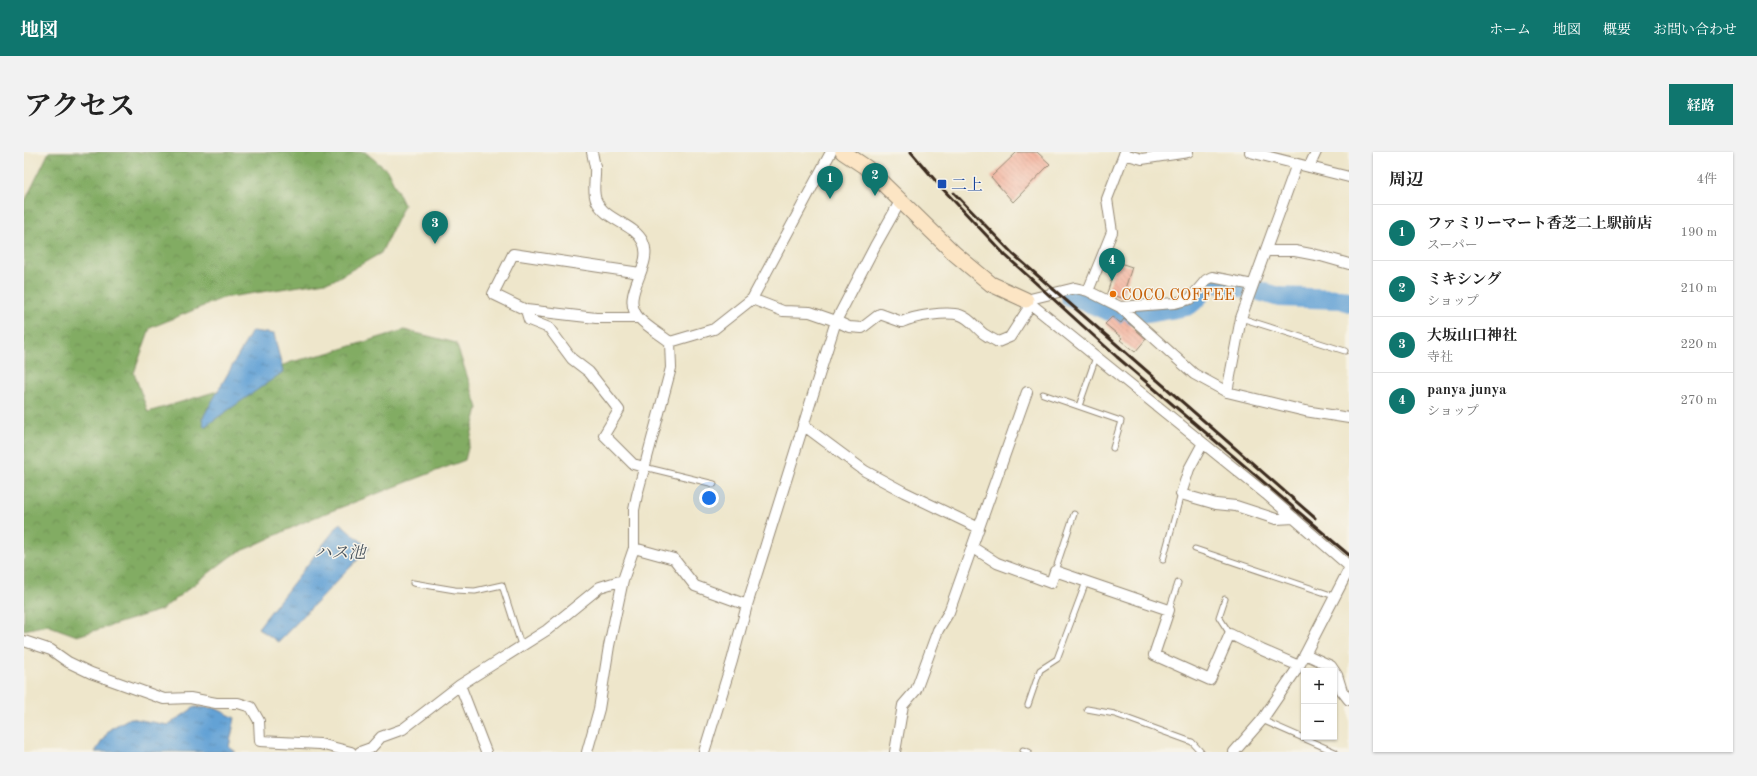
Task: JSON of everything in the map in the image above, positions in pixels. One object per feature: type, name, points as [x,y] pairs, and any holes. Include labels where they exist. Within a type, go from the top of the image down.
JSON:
[{"type":"street","points":[[592,152],[595,168],[594,192],[596,200],[613,218],[636,233],[644,243],[645,261],[635,287],[633,307],[638,318],[670,342]]},
{"type":"street","points":[[670,342],[714,329],[752,299],[786,238],[807,194],[831,152]]},
{"type":"street","points":[[843,152],[867,168],[956,254],[991,284],[1026,300],[1294,518],[1349,568],[1299,666],[1262,720],[1234,752]]},
{"type":"street","points":[[1088,292],[1112,232],[1107,199],[1124,153],[1142,159],[1188,152]]},
{"type":"street","points":[[1254,152],[1349,177]]},
{"type":"street","points":[[1309,167],[1316,152]]},
{"type":"street","points":[[1227,392],[1241,318],[1297,164]]},
{"type":"street","points":[[704,752],[732,661],[747,605],[836,321],[901,200]]},
{"type":"street","points":[[1266,251],[1295,251],[1321,256],[1349,264]]},
{"type":"street","points":[[638,318],[596,318],[526,310],[492,294],[513,254],[640,273]]},
{"type":"street","points":[[1126,313],[1190,299],[1206,280],[1212,277],[1252,288]]},
{"type":"street","points":[[1026,300],[1075,288],[1088,292],[1126,313],[1194,374],[1227,392],[1305,411],[1349,418]]},
{"type":"street","points":[[752,299],[783,312],[810,312],[849,327],[862,328],[880,314],[902,322],[913,317],[927,315],[959,314],[972,322],[984,335],[998,342],[1010,337],[1013,333],[1028,309],[1026,300]]},
{"type":"street","points":[[526,310],[530,320],[549,328],[572,359],[589,372],[619,410],[604,435],[634,464],[644,467]]},
{"type":"street","points":[[587,752],[599,709],[609,646],[623,580],[634,548],[634,510],[671,368],[670,342]]},
{"type":"street","points":[[895,752],[903,705],[916,690],[938,630],[949,612],[1027,392]]},
{"type":"street","points":[[803,425],[865,471],[904,492],[979,528]]},
{"type":"street","points":[[1203,443],[1189,469],[1181,494],[1216,504],[1236,506],[1276,519],[1294,518]]},
{"type":"street","points":[[972,547],[997,564],[1051,583],[1055,571],[1169,610],[1154,655],[1210,680],[1230,634],[1299,666]]},
{"type":"street","points":[[634,548],[674,559],[695,586],[747,605]]},
{"type":"street","points":[[360,752],[371,748],[381,737],[402,729],[460,685],[547,630],[600,587],[623,580]]},
{"type":"street","points":[[24,641],[50,650],[68,662],[91,673],[164,699],[190,698],[216,703],[238,702],[251,707],[259,720],[260,741],[320,744],[351,752]]},
{"type":"street","points":[[1305,654],[1331,666],[1337,674],[1342,691],[1349,700]]},
{"type":"street","points":[[460,685],[486,752]]},
{"type":"lane","points":[[1241,318],[1345,351]]},
{"type":"lane","points":[[1079,406],[1096,357]]},
{"type":"lane","points":[[1043,394],[1121,421],[1112,448]]},
{"type":"lane","points":[[644,467],[714,484]]},
{"type":"lane","points":[[1163,560],[1181,494]]},
{"type":"lane","points":[[1055,571],[1074,514]]},
{"type":"lane","points":[[1195,549],[1334,596]]},
{"type":"lane","points":[[1028,705],[1040,670],[1057,659],[1086,582]]},
{"type":"lane","points":[[413,583],[455,590],[476,591],[502,586],[521,646]]},
{"type":"lane","points":[[1169,610],[1178,583]]},
{"type":"lane","points":[[1225,599],[1219,616],[1230,634]]},
{"type":"lane","points":[[1087,709],[1115,714],[1192,742],[1201,752]]},
{"type":"lane","points":[[1262,720],[1335,752]]},
{"type":"lane","points":[[1023,750],[1029,752]]},
{"type":"green space","points":[[49,152],[365,152],[388,171],[404,205],[381,253],[332,281],[223,298],[150,328],[134,373],[148,412],[224,389],[291,362],[328,353],[404,330],[456,343],[478,408],[465,460],[313,518],[231,556],[161,610],[77,636],[47,625],[24,630],[24,203]]},
{"type":"water","points":[[252,331],[274,334],[283,372],[204,427],[202,419]]},
{"type":"water","name":"ハス池","points":[[340,523],[369,548],[278,642],[258,628]]},
{"type":"water","points":[[195,707],[215,708],[235,718],[229,747],[236,752],[95,752],[110,729],[130,718],[168,725]]},
{"type":"building","points":[[1017,152],[1037,152],[1050,164],[1013,202],[991,177]]},
{"type":"building","points":[[1117,262],[1132,267],[1122,298],[1107,293]]},
{"type":"building","points":[[1112,317],[1121,323],[1124,319],[1146,339],[1135,352],[1120,340],[1122,338],[1105,324]]},
{"type":"waterway","points":[[1071,298],[1083,300],[1120,314],[1144,314],[1187,306],[1195,300],[1209,284],[1213,282],[1256,290],[1279,297],[1341,299],[1349,302]]},
{"type":"railway","points":[[911,152],[940,186],[1005,255],[1117,357],[1349,555]]},
{"type":"railway","points":[[954,193],[1013,254],[1315,518]]},
{"type":"place","name":"二上","points":[[942,184]]},
{"type":"place","name":"ミキシング","points":[[875,196]]},
{"type":"place","name":"ファミリーマート香芝二上駅前店","points":[[830,199]]},
{"type":"place","name":"大坂山口神社","points":[[435,244]]},
{"type":"place","name":"panya junya","points":[[1112,281]]},
{"type":"place","name":"COCO COFFEE","points":[[1113,294]]}]
